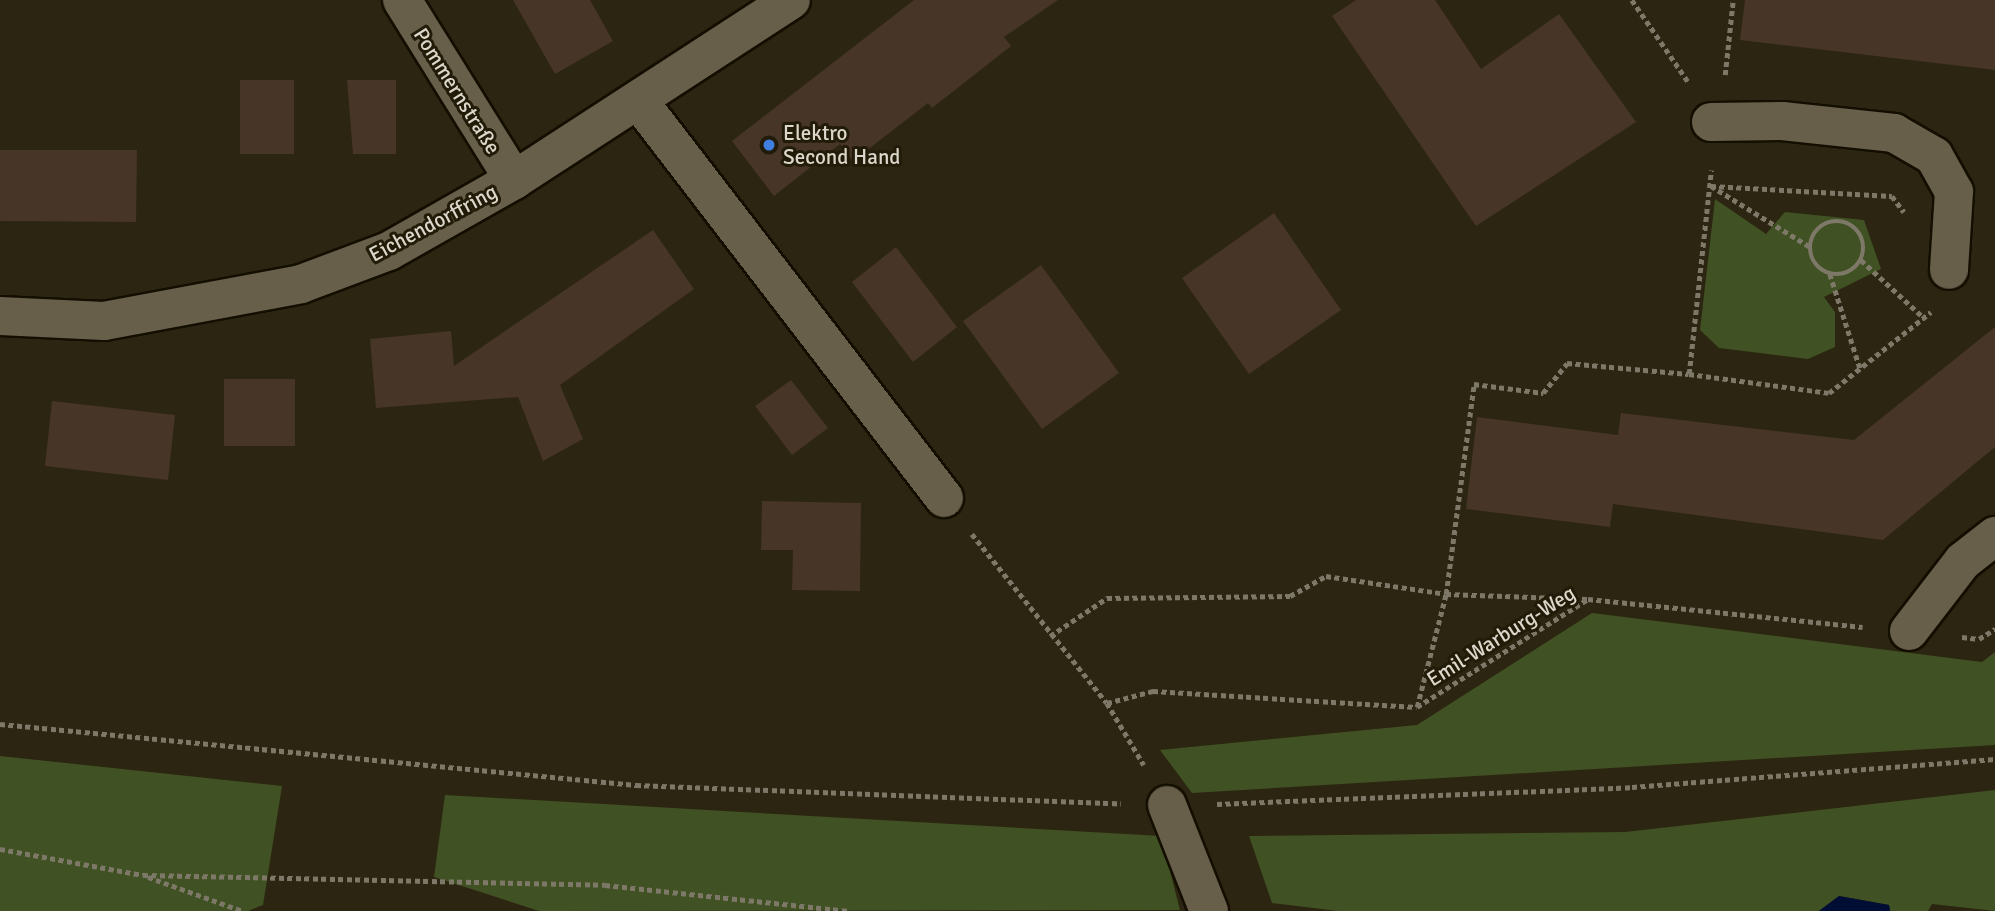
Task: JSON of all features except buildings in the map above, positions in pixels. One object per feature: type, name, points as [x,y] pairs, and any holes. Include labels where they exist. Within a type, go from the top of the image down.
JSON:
[{"type":"street","name":"Pommernstraße","points":[[402,0],[513,180]]},
{"type":"street","name":"Eichendorffring","points":[[0,316],[104,321],[302,284],[389,251],[513,180],[791,0]]},
{"type":"street","points":[[638,100],[944,498]]},
{"type":"street","points":[[1711,122],[1782,121],[1894,134],[1934,156],[1954,192],[1949,270]]},
{"type":"street","points":[[1909,631],[1964,561],[1995,536]]},
{"type":"street","points":[[1167,806],[1209,911]]},
{"type":"path","points":[[1632,0],[1711,122]]},
{"type":"path","points":[[1689,374],[1711,186],[1711,122],[1722,96],[1733,0]]},
{"type":"path","points":[[1711,186],[1810,247],[1815,263],[1830,274],[1860,368]]},
{"type":"path","points":[[1417,707],[1446,594],[1474,384],[1543,393],[1567,363],[1689,374],[1829,393],[1943,302],[1949,270],[1892,196],[1711,186]]},
{"type":"path","points":[[1810,247],[1821,226],[1845,222],[1864,241],[1861,260],[1848,272],[1830,274]]},
{"type":"path","points":[[1861,260],[1924,318]]},
{"type":"path","points":[[944,498],[1050,636],[1107,703],[1167,806]]},
{"type":"path","points":[[1050,636],[1107,598],[1290,597],[1326,576],[1446,594],[1588,599]]},
{"type":"path","name":"Emil-Warburg-Weg","points":[[1107,703],[1153,691],[1417,707],[1588,599],[1979,639],[1995,629]]},
{"type":"path","points":[[0,724],[636,785],[1167,806],[1410,800],[1995,759]]},
{"type":"path","points":[[0,849],[143,875],[606,885],[849,911]]},
{"type":"path","points":[[143,875],[243,911]]},
{"type":"green space","points":[[1715,199],[1766,234],[1785,212],[1864,220],[1881,269],[1824,297],[1835,312],[1835,347],[1808,359],[1719,348],[1700,330]]},
{"type":"green space","points":[[1592,613],[1982,662],[1995,652],[1995,745],[1192,793],[1160,750],[1417,725]]},
{"type":"green space","points":[[0,756],[282,786],[263,905],[248,911],[0,911]]},
{"type":"green space","points":[[1995,790],[1995,911],[1932,904],[1928,911],[1890,911],[1889,905],[1839,896],[1819,911],[1338,911],[1272,903],[1249,836],[1625,832]]},
{"type":"green space","points":[[445,795],[1161,836],[1180,910],[539,911],[434,877]]},
{"type":"water","points":[[1839,896],[1889,905],[1890,911],[1819,911]]},
{"type":"place","name":"Elektro Second Hand","points":[[769,145]]}]
